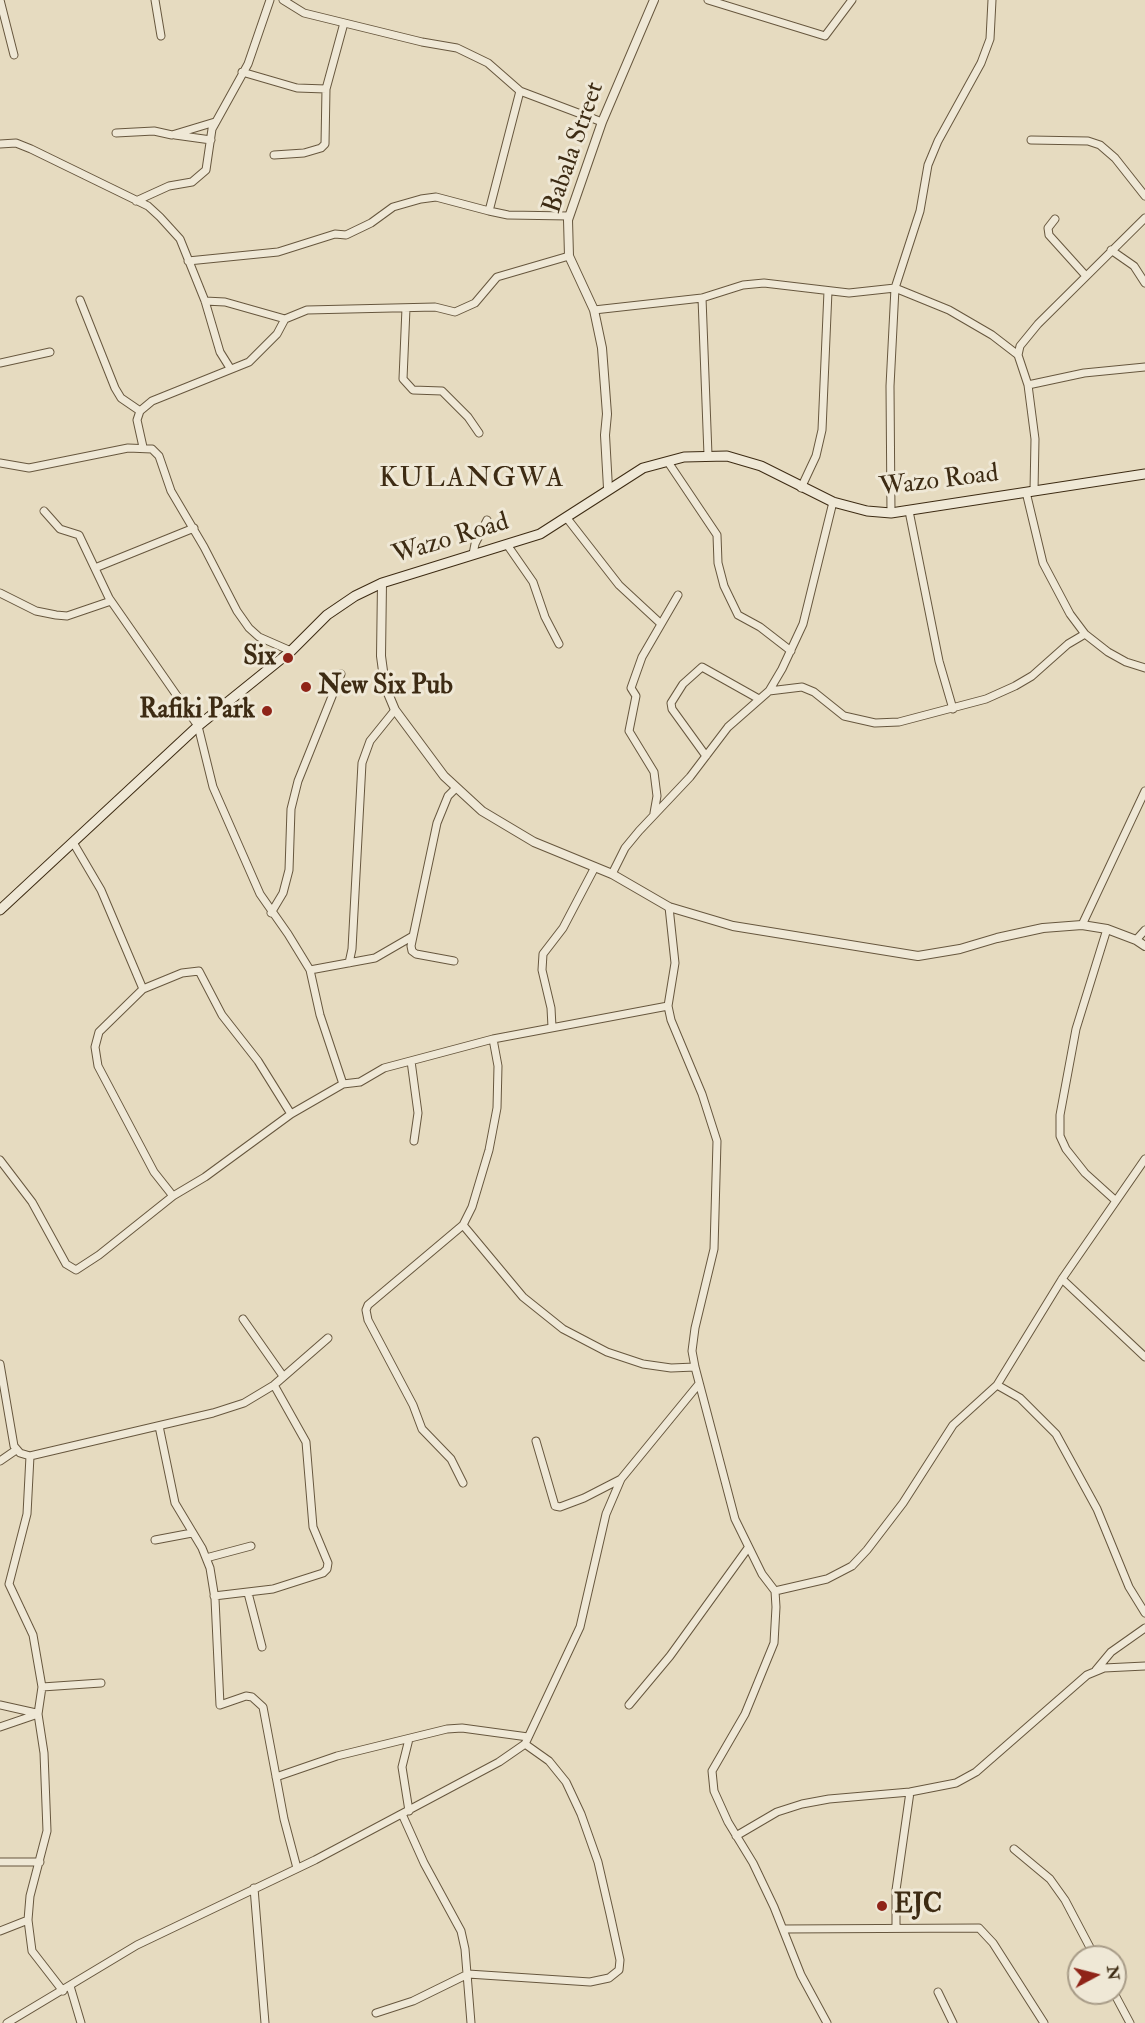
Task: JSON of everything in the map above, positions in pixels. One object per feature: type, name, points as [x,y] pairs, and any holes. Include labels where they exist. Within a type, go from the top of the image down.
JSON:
[{"type":"main road","name":"Wazo Road","points":[[0,910],[74,844],[198,726],[291,651],[327,615],[355,596],[382,584],[540,534],[608,488],[643,468],[708,455],[743,460],[833,502],[867,511],[891,513],[1145,474]]},
{"type":"street","points":[[0,0],[14,55]]},
{"type":"street","points":[[155,0],[161,36]]},
{"type":"street","points":[[136,201],[159,190],[192,182],[202,174],[208,164],[215,122],[248,64],[270,0]]},
{"type":"street","points":[[283,0],[304,13],[471,53],[488,63],[520,92],[602,122]]},
{"type":"street","name":"Babala Street","points":[[608,488],[605,382],[594,310],[569,256],[569,216],[602,122],[654,0]]},
{"type":"street","points":[[708,0],[825,36],[852,0]]},
{"type":"street","points":[[891,513],[890,386],[895,288],[920,211],[931,157],[981,63],[990,39],[992,0]]},
{"type":"street","points":[[274,154],[304,153],[321,148],[325,144],[326,89],[344,23]]},
{"type":"street","points":[[242,72],[297,88],[326,89]]},
{"type":"street","points":[[489,211],[520,92]]},
{"type":"street","points":[[172,135],[215,122]]},
{"type":"street","points":[[116,133],[154,131],[211,140]]},
{"type":"street","points":[[1030,140],[1088,141],[1100,145],[1115,158],[1145,196]]},
{"type":"street","points":[[0,144],[16,143],[31,149],[148,206],[180,239],[206,301],[220,352],[230,368]]},
{"type":"street","points":[[188,261],[278,252],[335,234],[346,235],[371,223],[393,207],[436,197],[508,216],[569,216]]},
{"type":"street","points":[[1018,355],[1025,339],[1145,218]]},
{"type":"street","points":[[1055,219],[1048,228],[1049,235],[1086,276]]},
{"type":"street","points":[[1111,250],[1134,267],[1145,283]]},
{"type":"street","points":[[206,301],[225,302],[285,319],[307,310],[435,307],[455,312],[475,303],[497,277],[569,256]]},
{"type":"street","points":[[594,310],[702,298],[743,285],[764,283],[849,293],[895,288],[949,310],[992,335],[1018,355],[1028,385],[1035,439],[1030,491],[1044,563],[1055,589],[1085,634],[1108,652],[1126,662],[1145,668]]},
{"type":"street","points":[[801,488],[816,456],[822,430],[828,291]]},
{"type":"street","points":[[702,298],[708,455]]},
{"type":"street","points":[[80,300],[115,388],[122,398],[140,411]]},
{"type":"street","points":[[406,308],[403,379],[412,390],[442,391],[468,417],[479,433]]},
{"type":"street","points":[[143,447],[137,420],[140,411],[152,401],[249,362],[277,334],[285,319]]},
{"type":"street","points":[[0,363],[50,352]]},
{"type":"street","points":[[1028,385],[1084,373],[1145,367]]},
{"type":"street","points":[[0,464],[29,468],[143,447],[152,448],[159,456],[171,491],[194,528],[237,611],[249,628],[259,637],[291,651]]},
{"type":"street","points":[[668,462],[717,535],[718,563],[724,586],[738,615],[760,627],[791,651]]},
{"type":"street","points":[[612,874],[626,848],[654,813],[690,777],[728,728],[769,691],[803,624],[833,502]]},
{"type":"street","points":[[909,511],[939,661],[953,709]]},
{"type":"street","points":[[44,512],[60,529],[79,535],[111,601],[198,726],[213,786],[256,886],[271,913],[288,934],[310,970],[320,1016],[343,1084]]},
{"type":"street","points":[[566,517],[619,585],[660,622]]},
{"type":"street","points":[[473,554],[475,544],[487,520]]},
{"type":"street","points":[[95,568],[194,528]]},
{"type":"street","points":[[508,546],[533,582],[545,617],[559,644]]},
{"type":"street","points":[[382,584],[381,656],[385,686],[394,710],[456,788],[482,811],[534,842],[612,874],[669,907],[733,926],[918,956],[960,949],[1043,928],[1082,925],[1107,929],[1136,940],[1145,946]]},
{"type":"street","points":[[0,593],[36,611],[67,616],[111,601]]},
{"type":"street","points":[[654,813],[657,796],[654,772],[629,731],[636,696],[631,688],[642,657],[660,622],[678,595]]},
{"type":"street","points":[[769,691],[802,687],[814,692],[844,716],[874,723],[899,722],[953,709],[1015,686],[1032,676],[1068,644],[1085,634]]},
{"type":"street","points":[[706,756],[672,709],[671,703],[683,684],[702,667],[759,699]]},
{"type":"street","points":[[271,913],[283,893],[289,870],[291,809],[298,781],[340,674]]},
{"type":"street","points":[[349,963],[352,949],[362,763],[370,741],[394,710]]},
{"type":"street","points":[[454,961],[411,951],[437,823],[448,796],[456,788]]},
{"type":"street","points":[[1082,925],[1145,791]]},
{"type":"street","points":[[74,844],[101,890],[143,989]]},
{"type":"street","points":[[552,1027],[551,1008],[542,970],[543,954],[563,928],[595,867]]},
{"type":"street","points":[[669,907],[675,963],[668,1006],[670,1020],[702,1094],[717,1141],[714,1249],[695,1328],[692,1351],[735,1519],[748,1548],[775,1591],[777,1626],[774,1643],[745,1714],[712,1771],[719,1804],[753,1863],[801,1975],[827,2023]]},
{"type":"street","points":[[1107,929],[1076,1029],[1060,1115],[1060,1136],[1066,1149],[1085,1173],[1116,1201]]},
{"type":"street","points":[[1136,940],[1145,930]]},
{"type":"street","points":[[310,970],[375,958],[413,936]]},
{"type":"street","points":[[173,1196],[154,1172],[98,1065],[95,1047],[99,1032],[143,989],[182,973],[199,970],[222,1015],[258,1061],[291,1114]]},
{"type":"street","points":[[0,1160],[32,1202],[66,1264],[76,1270],[99,1255],[173,1196],[205,1177],[291,1114],[343,1084],[360,1082],[384,1068],[493,1039],[668,1006]]},
{"type":"street","points":[[463,1483],[451,1459],[422,1429],[413,1405],[368,1320],[366,1310],[368,1305],[463,1225],[472,1207],[489,1150],[497,1108],[498,1066],[493,1039]]},
{"type":"street","points":[[411,1061],[418,1113],[414,1141]]},
{"type":"street","points":[[775,1591],[813,1584],[852,1566],[893,1518],[953,1425],[997,1385],[1062,1279],[1145,1159]]},
{"type":"street","points":[[463,1225],[523,1298],[563,1329],[598,1348],[635,1361],[671,1368],[695,1367]]},
{"type":"street","points":[[1062,1279],[1145,1357]]},
{"type":"street","points":[[243,1319],[283,1376]]},
{"type":"street","points":[[16,1450],[30,1456],[159,1426],[244,1403],[274,1385],[328,1338]]},
{"type":"street","points":[[0,1364],[16,1450]]},
{"type":"street","points":[[214,1596],[273,1589],[323,1573],[327,1569],[328,1563],[313,1527],[306,1442],[274,1385]]},
{"type":"street","points":[[7,2023],[137,1945],[406,1813],[499,1762],[527,1740],[580,1627],[606,1514],[621,1479],[699,1385]]},
{"type":"street","points":[[997,1385],[1020,1398],[1056,1434],[1096,1509],[1129,1587],[1145,1613]]},
{"type":"street","points":[[159,1426],[176,1503],[206,1558],[214,1596],[220,1705],[246,1696],[259,1702],[264,1711],[284,1819],[297,1868]]},
{"type":"street","points":[[536,1441],[555,1506],[560,1507],[584,1498],[621,1479]]},
{"type":"street","points":[[0,1461],[5,1460],[16,1450]]},
{"type":"street","points":[[30,1456],[27,1514],[9,1584],[33,1635],[42,1687],[38,1714],[47,1793],[47,1831],[30,1896],[28,1920],[32,1951],[67,1988],[81,2023]]},
{"type":"street","points":[[155,1540],[192,1533]]},
{"type":"street","points":[[206,1558],[251,1546]]},
{"type":"street","points":[[629,1705],[670,1656],[748,1548]]},
{"type":"street","points":[[248,1593],[262,1647]]},
{"type":"street","points":[[736,1836],[777,1812],[802,1804],[829,1799],[910,1792],[956,1783],[975,1772],[1040,1714],[1096,1670],[1110,1652],[1145,1628]]},
{"type":"street","points":[[1096,1670],[1145,1666]]},
{"type":"street","points":[[42,1687],[101,1683]]},
{"type":"street","points":[[0,1705],[38,1714]]},
{"type":"street","points":[[0,1727],[38,1714]]},
{"type":"street","points":[[276,1777],[337,1756],[462,1728],[527,1740],[549,1761],[566,1782],[581,1814],[598,1862],[620,1960],[619,1970],[609,1978],[590,1982],[468,1974],[413,2001],[376,2013]]},
{"type":"street","points":[[409,1739],[402,1767],[406,1813],[424,1863],[458,1924],[465,1949],[471,2023]]},
{"type":"street","points":[[896,1928],[896,1890],[910,1792]]},
{"type":"street","points":[[1014,1849],[1050,1879],[1065,1900],[1089,1945]]},
{"type":"street","points":[[0,1862],[40,1862]]},
{"type":"street","points":[[254,1888],[266,2023]]},
{"type":"street","points":[[0,1930],[28,1920]]},
{"type":"street","points":[[783,1929],[974,1926],[984,1931],[1044,2023]]},
{"type":"street","points":[[938,1992],[953,2023]]},
{"type":"street","points":[[1120,2005],[1130,2023]]},
{"type":"place","name":"Six","points":[[288,658]]},
{"type":"place","name":"New Six Pub","points":[[306,687]]},
{"type":"place","name":"Rafiki Park","points":[[267,711]]},
{"type":"place","name":"EJC","points":[[882,1906]]},
{"type":"district","name":"KULANGWA","points":[[472,480]]}]
